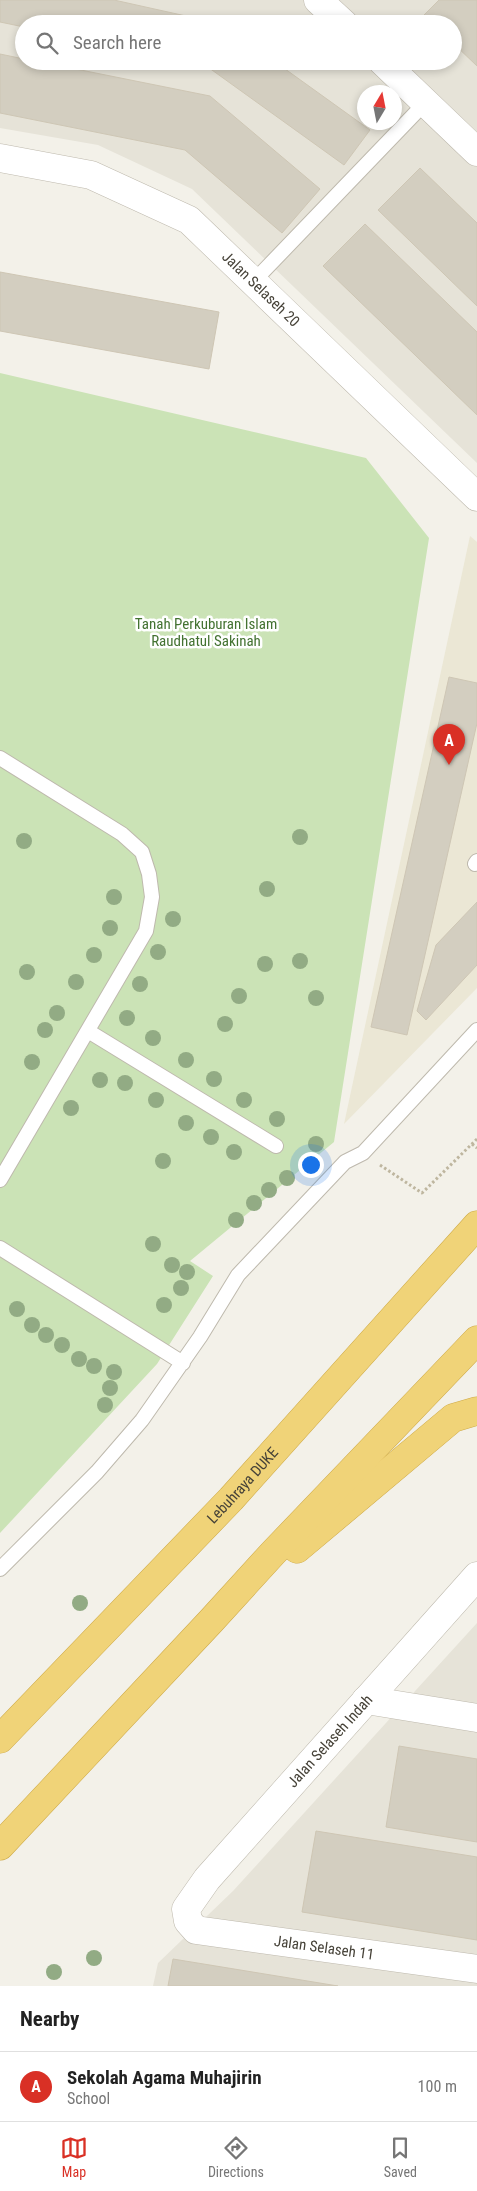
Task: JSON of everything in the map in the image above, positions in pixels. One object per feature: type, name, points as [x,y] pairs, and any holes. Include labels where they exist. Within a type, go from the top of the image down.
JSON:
[{"type":"highway","name":"Lebuhraya DUKE","points":[[0,1739],[231,1499],[477,1225]]},
{"type":"highway","points":[[0,1846],[273,1553],[477,1340]]},
{"type":"highway","points":[[211,1621],[453,1418],[477,1412]]},
{"type":"street","points":[[320,0],[335,15]]},
{"type":"street","points":[[391,70],[477,152]]},
{"type":"street","name":"Jalan Selaseh 20","points":[[0,158],[92,175],[189,220],[477,497]]},
{"type":"street","name":"Jalan Selaseh Indah","points":[[186,1909],[207,1879],[477,1576]]},
{"type":"street","points":[[366,1700],[477,1718]]},
{"type":"street","name":"Jalan Selaseh 11","points":[[186,1909],[188,1920],[196,1930],[477,1969]]},
{"type":"lane","points":[[253,282],[425,103]]},
{"type":"lane","points":[[0,758],[122,834],[142,852],[149,874],[152,897],[146,932],[0,1180]]},
{"type":"lane","points":[[0,1569],[96,1472],[142,1420],[183,1363],[238,1275],[345,1162],[363,1153],[477,1030]]},
{"type":"lane","points":[[88,1031],[276,1146]]},
{"type":"lane","points":[[0,1248],[183,1363]]},
{"type":"path","points":[[363,1153],[422,1193],[477,1139]]},
{"type":"path","points":[[472,1144],[477,1148]]},
{"type":"shaded area","points":[[0,0],[477,0],[477,463],[192,189],[98,145],[0,128]]},
{"type":"shaded area","points":[[470,536],[477,542],[477,988],[344,1124]]},
{"type":"shaded area","points":[[477,1623],[477,1986],[153,1986],[158,1963],[233,1891]]},
{"type":"green space","name":"Tanah Perkuburan Islam Raudhatul Sakinah","points":[[0,373],[366,458],[429,538],[334,1142],[190,1261],[213,1276],[157,1364],[0,1533]]},
{"type":"building","points":[[0,0],[114,0],[182,15],[15,15],[15,25],[0,22]]},
{"type":"building","points":[[439,0],[477,0],[477,66],[462,52],[462,15],[424,15]]},
{"type":"building","points":[[0,54],[15,57],[15,70],[81,70],[210,96],[320,189],[282,233],[185,150],[0,113]]},
{"type":"building","points":[[212,70],[287,70],[357,121],[357,130],[370,130],[344,165]]},
{"type":"building","points":[[420,168],[477,223],[477,306],[378,210]]},
{"type":"building","points":[[365,224],[477,332],[477,415],[323,266]]},
{"type":"building","points":[[0,272],[219,312],[209,369],[0,331]]},
{"type":"building","points":[[449,677],[477,683],[477,723],[407,1035],[371,1027]]},
{"type":"building","points":[[477,902],[477,965],[426,1020],[417,1011],[436,945]]},
{"type":"building","points":[[399,1746],[477,1759],[477,1842],[386,1827]]},
{"type":"building","points":[[316,1831],[477,1857],[477,1940],[302,1912]]},
{"type":"building","points":[[173,1959],[338,1986],[168,1986]]},
{"type":"place","name":"Sekolah Agama Muhajirin","points":[[449,765]]}]
